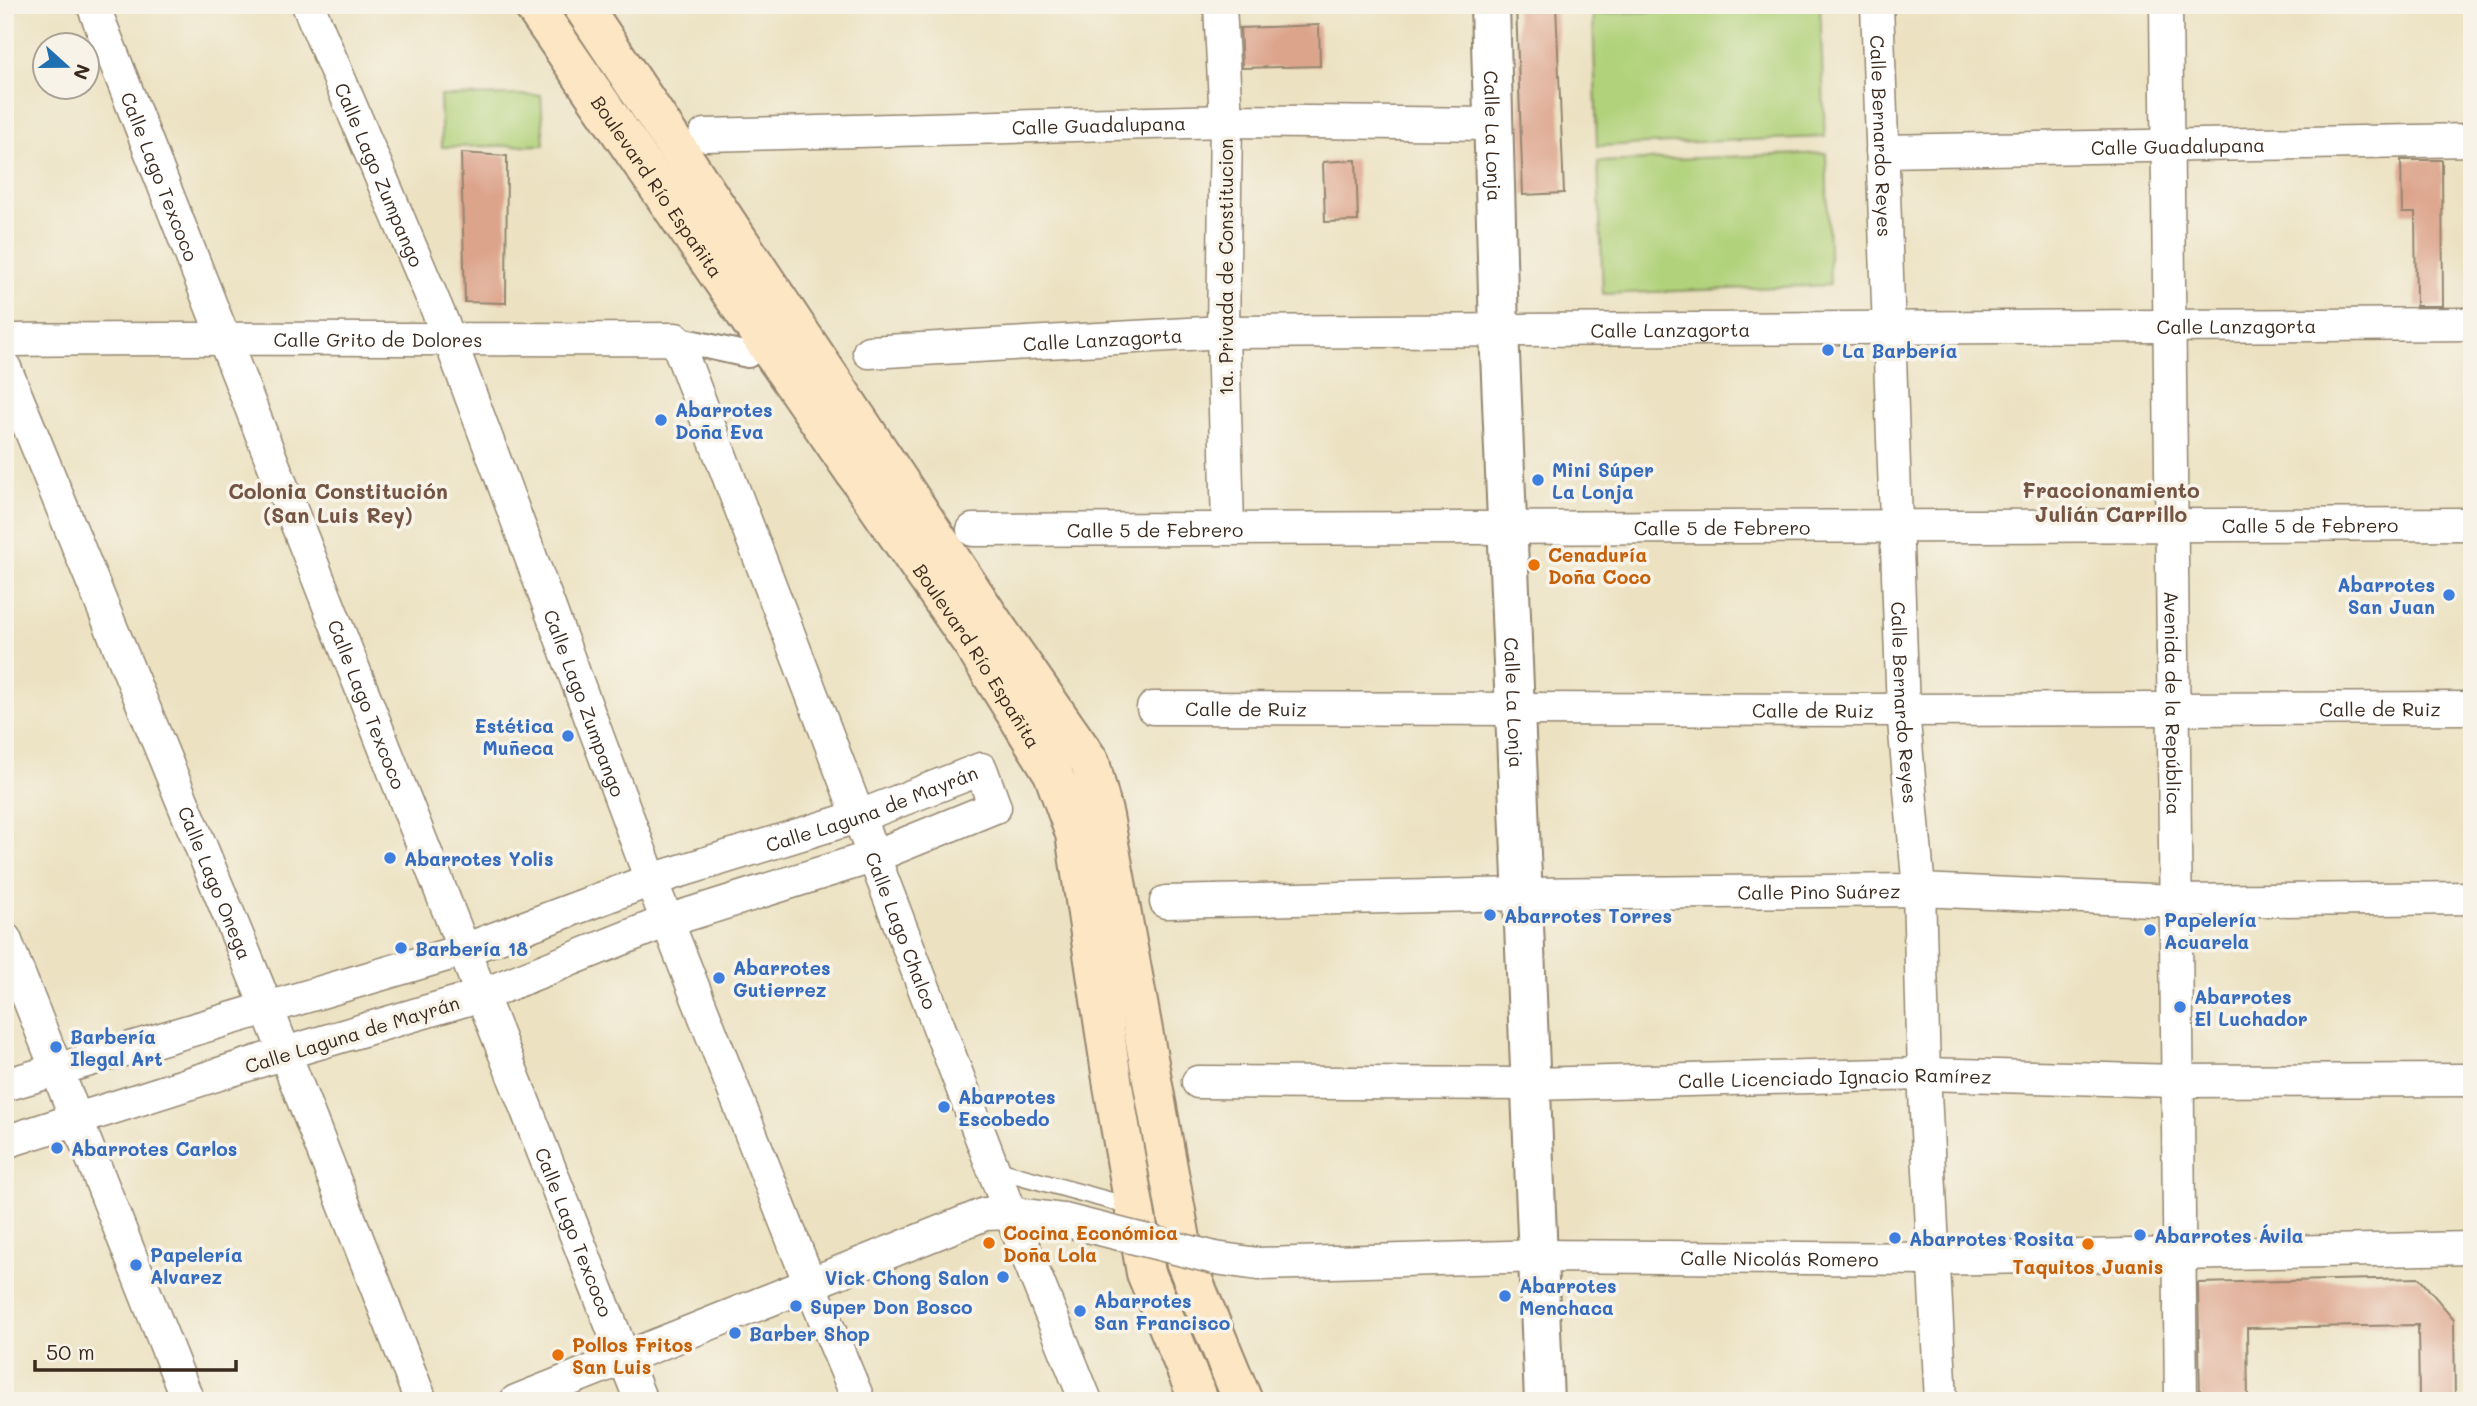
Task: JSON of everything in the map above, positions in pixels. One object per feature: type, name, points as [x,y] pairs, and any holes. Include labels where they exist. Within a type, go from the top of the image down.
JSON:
[{"type":"main road","name":"Boulevard Río Españita","points":[[533,5],[972,643],[1054,773],[1075,834],[1113,1086],[1146,1273],[1199,1401]]},
{"type":"main road","name":"Boulevard Río Españita","points":[[582,5],[996,626],[1090,762],[1104,816],[1185,1261],[1243,1401]]},
{"type":"street","name":"Calle Lago Texcoco","points":[[93,5],[641,1401]]},
{"type":"street","name":"Calle Lago Zumpango","points":[[308,5],[450,340],[651,880],[810,1284],[859,1401]]},
{"type":"street","name":"1a. Privada de Constitucion","points":[[1220,5],[1226,121],[1223,332],[1228,528]]},
{"type":"street","name":"Calle La Lonja","points":[[1490,5],[1499,330],[1544,1401]]},
{"type":"street","name":"Calle Bernardo Reyes","points":[[1877,5],[1903,710],[1919,890],[1924,1074],[1941,1401]]},
{"type":"street","name":"Avenida de la República","points":[[2166,5],[2181,1401]]},
{"type":"street","name":"Calle Guadalupana","points":[[705,135],[1226,121],[1493,124]]},
{"type":"street","name":"Calle Guadalupana","points":[[1882,151],[2472,140]]},
{"type":"street","name":"Calle Lanzagorta","points":[[869,352],[1223,332],[2472,324]]},
{"type":"street","name":"Calle Grito de Dolores","points":[[5,340],[223,337],[676,339],[748,355]]},
{"type":"street","name":"Calle Lago Chalco","points":[[676,339],[993,1169],[1086,1401]]},
{"type":"street","name":"Calle Lago Onega","points":[[5,368],[267,1008],[421,1401]]},
{"type":"street","name":"Calle 5 de Febrero","points":[[973,530],[2472,524]]},
{"type":"street","name":"Calle de Ruiz","points":[[1153,708],[2472,708]]},
{"type":"street","name":"Calle Laguna de Mayrán","points":[[5,1085],[464,950],[651,880],[860,816],[981,769],[995,807],[875,856],[667,921],[482,995],[5,1142]]},
{"type":"street","name":"Calle Pino Suárez","points":[[1166,902],[1522,894],[1919,890],[2175,901],[2472,898]]},
{"type":"street","points":[[5,939],[188,1401]]},
{"type":"street","name":"Calle Licenciado Ignacio Ramírez","points":[[1198,1082],[1531,1084],[1924,1074],[2177,1081],[2472,1080]]},
{"type":"street","name":"Calle Nicolás Romero","points":[[516,1401],[985,1214],[1010,1213],[1064,1220],[1215,1258],[1258,1264],[1539,1256],[1933,1259],[2472,1248]]},
{"type":"lane","points":[[993,1169],[1122,1204]]},
{"type":"green space","points":[[1820,5],[1825,137],[1597,146],[1593,14]]},
{"type":"green space","points":[[541,95],[544,145],[442,147],[440,96]]},
{"type":"green space","points":[[1826,153],[1830,285],[1603,294],[1598,162]]},
{"type":"building","points":[[1516,5],[1556,5],[1564,193],[1523,195]]},
{"type":"building","points":[[1319,25],[1320,66],[1242,68],[1240,28]]},
{"type":"building","points":[[461,153],[507,156],[506,303],[465,302]]},
{"type":"building","points":[[1356,160],[1358,221],[1325,222],[1323,162]]},
{"type":"building","points":[[2401,160],[2442,160],[2443,306],[2416,306],[2415,213],[2402,213]]},
{"type":"building","points":[[2419,1278],[2454,1319],[2455,1401],[2419,1401],[2418,1325],[2247,1328],[2248,1401],[2200,1401],[2198,1283]]},
{"type":"place","name":"La Barbería","points":[[1828,350]]},
{"type":"place","name":"Abarrotes Doña Eva","points":[[661,420]]},
{"type":"place","name":"Mini Súper La Lonja","points":[[1538,480]]},
{"type":"place","name":"Cenaduría Doña Coco","points":[[1534,565]]},
{"type":"place","name":"Abarrotes San Juan","points":[[2449,595]]},
{"type":"place","name":"Estética Muñeca","points":[[568,736]]},
{"type":"place","name":"Abarrotes Yolis","points":[[390,858]]},
{"type":"place","name":"Abarrotes Torres","points":[[1490,915]]},
{"type":"place","name":"Papelería Acuarela","points":[[2150,930]]},
{"type":"place","name":"Barbería 18","points":[[401,948]]},
{"type":"place","name":"Abarrotes Gutierrez","points":[[719,978]]},
{"type":"place","name":"Abarrotes El Luchador","points":[[2180,1007]]},
{"type":"place","name":"Barbería Ilegal Art","points":[[56,1047]]},
{"type":"place","name":"Abarrotes Escobedo","points":[[944,1107]]},
{"type":"place","name":"Abarrotes Carlos","points":[[57,1148]]},
{"type":"place","name":"Abarrotes Ávila","points":[[2140,1235]]},
{"type":"place","name":"Abarrotes Rosita","points":[[1895,1238]]},
{"type":"place","name":"Cocina Económica Doña Lola","points":[[989,1243]]},
{"type":"place","name":"Taquitos Juanis","points":[[2088,1244]]},
{"type":"place","name":"Papelería Alvarez","points":[[136,1265]]},
{"type":"place","name":"Vick Chong Salon","points":[[1003,1277]]},
{"type":"place","name":"Abarrotes Menchaca","points":[[1505,1296]]},
{"type":"place","name":"Super Don Bosco","points":[[796,1306]]},
{"type":"place","name":"Abarrotes San Francisco","points":[[1080,1311]]},
{"type":"place","name":"Barber Shop","points":[[735,1333]]},
{"type":"place","name":"Pollos Fritos San Luis","points":[[558,1355]]},
{"type":"district","name":"Fraccionamiento Julián Carrillo","points":[[2111,501]]},
{"type":"district","name":"Colonia Constitución (San Luis Rey)","points":[[338,502]]}]
